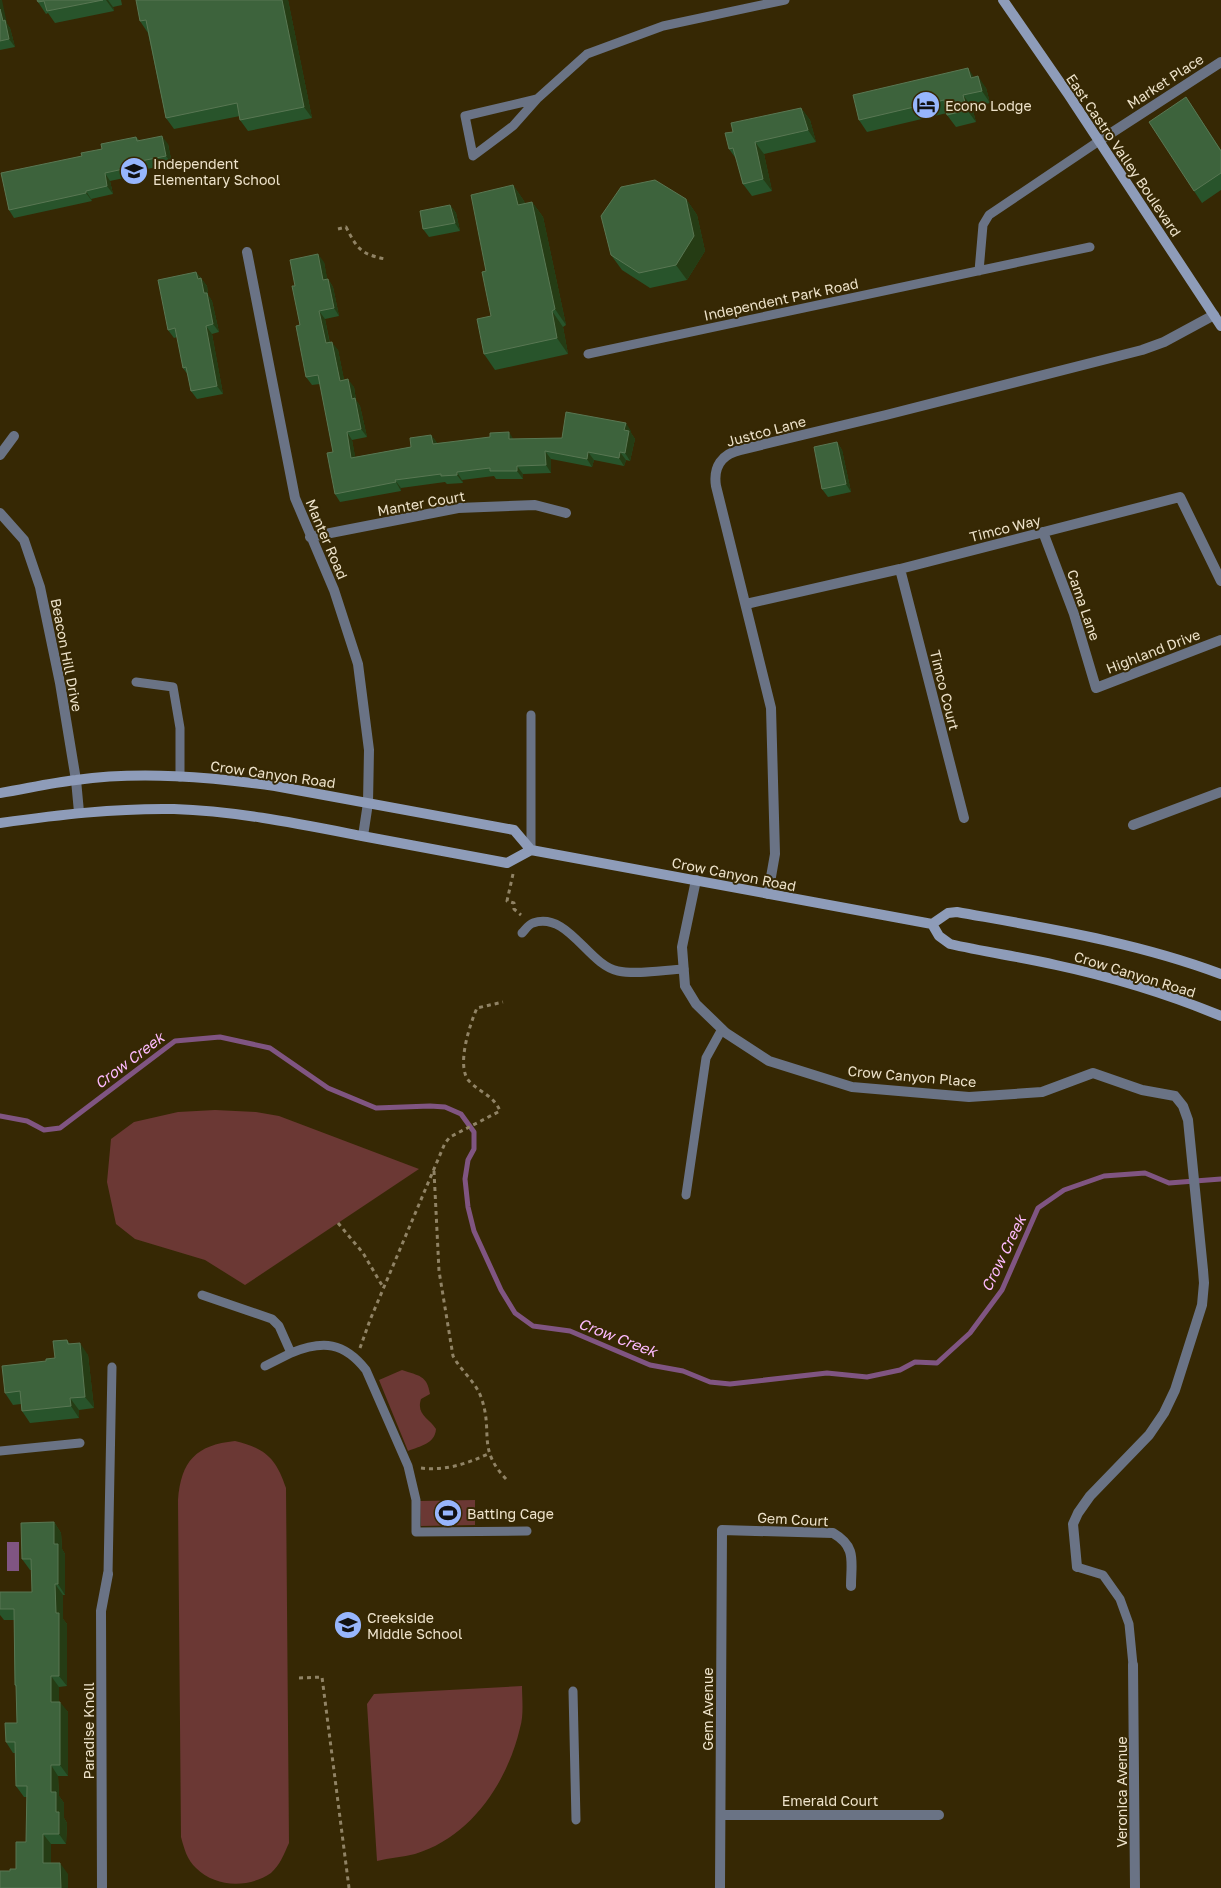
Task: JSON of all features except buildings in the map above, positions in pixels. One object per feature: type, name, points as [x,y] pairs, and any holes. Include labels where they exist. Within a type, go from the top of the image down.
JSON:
[{"type":"main road","name":"East Castro Valley Boulevard","points":[[1003,0],[1221,326]]},
{"type":"main road","name":"Crow Canyon Road","points":[[0,793],[76,780],[128,776],[180,777],[266,785],[514,830],[531,850],[932,924],[948,913],[957,912],[1133,947],[1221,974]]},
{"type":"main road","points":[[0,823],[79,812],[138,809],[212,812],[267,818],[507,863],[531,850]]},
{"type":"main road","name":"Crow Canyon Road","points":[[932,924],[939,936],[950,944],[1084,971],[1147,989],[1221,1016]]},
{"type":"street","name":"Market Place","points":[[1099,141],[1221,62]]},
{"type":"street","name":"Manter Road","points":[[247,252],[295,498],[334,590],[358,664],[369,750],[368,803],[363,836]]},
{"type":"street","name":"Justco Lane","points":[[768,894],[775,854],[773,728],[768,692],[715,480],[719,463],[727,454],[740,450],[1142,350],[1164,342],[1214,315]]},
{"type":"street","points":[[0,456],[14,436]]},
{"type":"street","name":"Timco Way","points":[[746,604],[900,569],[1180,498],[1221,581]]},
{"type":"street","name":"Manter Court","points":[[310,537],[458,508],[535,505],[566,513]]},
{"type":"street","name":"Beacon Hill Drive","points":[[0,513],[24,540],[40,587],[60,683],[76,780],[79,812]]},
{"type":"street","name":"Cama Lane","points":[[1043,532],[1074,614],[1096,688]]},
{"type":"street","name":"Timco Court","points":[[900,569],[964,818]]},
{"type":"street","name":"Highland Drive","points":[[1096,688],[1221,640]]},
{"type":"street","points":[[1133,825],[1221,792]]},
{"type":"street","name":"Crow Canyon Place","points":[[696,880],[682,947],[685,986],[696,1004],[722,1029],[769,1061],[852,1087],[969,1097],[1042,1092],[1093,1073],[1142,1090],[1174,1096],[1183,1106],[1190,1132],[1203,1270],[1203,1295],[1175,1390],[1157,1424],[1090,1496],[1078,1513],[1073,1524],[1077,1567]]},
{"type":"street","name":"Gem Court","points":[[722,1530],[833,1533],[845,1541],[851,1554],[851,1586]]},
{"type":"street","name":"Gem Avenue","points":[[720,1888],[722,1530]]},
{"type":"street","name":"Paradise Knoll","points":[[102,1888],[101,1610],[108,1574]]},
{"type":"street","name":"Veronica Avenue","points":[[1133,1665],[1135,1888]]},
{"type":"street","name":"Emerald Court","points":[[720,1815],[939,1815]]},
{"type":"lane","points":[[537,99],[465,116],[472,156],[514,126],[537,99],[587,54],[663,26],[786,0]]},
{"type":"lane","points":[[979,271],[983,225],[989,215],[1099,141]]},
{"type":"lane","name":"Independent Park Road","points":[[588,354],[1090,247]]},
{"type":"lane","points":[[136,682],[173,687],[180,728],[180,777]]},
{"type":"lane","points":[[531,714],[531,850]]},
{"type":"lane","points":[[522,933],[532,923],[545,921],[558,924],[605,965],[616,971],[684,969]]},
{"type":"lane","points":[[686,1195],[706,1058],[722,1029]]},
{"type":"lane","points":[[202,1295],[272,1320],[279,1326],[291,1353]]},
{"type":"lane","points":[[265,1366],[291,1353],[319,1344],[346,1351],[357,1358],[373,1383],[408,1466],[416,1500],[416,1532],[527,1531]]},
{"type":"lane","points":[[108,1574],[112,1368]]},
{"type":"lane","points":[[0,1451],[80,1443]]},
{"type":"lane","points":[[1077,1567],[1103,1575],[1120,1600],[1129,1624],[1133,1665]]},
{"type":"lane","points":[[572,1690],[576,1820]]},
{"type":"path","points":[[338,229],[346,227],[356,248],[375,257],[385,259]]},
{"type":"path","points":[[516,858],[507,901],[514,903],[514,909],[532,923]]},
{"type":"path","points":[[357,1358],[363,1337],[445,1142],[450,1137],[500,1111],[497,1102],[468,1081],[464,1066],[468,1029],[476,1008],[503,1002]]},
{"type":"path","points":[[434,1170],[438,1271],[453,1356],[458,1366],[475,1384],[481,1397],[486,1420],[488,1454],[499,1472],[507,1480]]},
{"type":"path","points":[[338,1223],[363,1253],[384,1287]]},
{"type":"path","points":[[408,1466],[427,1469],[450,1468],[488,1454]]},
{"type":"path","points":[[299,1678],[322,1677],[349,1888]]},
{"type":"shaded area","points":[[215,1110],[256,1112],[279,1116],[419,1169],[245,1285],[205,1260],[135,1239],[116,1224],[107,1182],[111,1139],[134,1122],[178,1112]]},
{"type":"shaded area","points":[[402,1370],[418,1375],[427,1383],[430,1394],[421,1399],[420,1409],[436,1429],[430,1441],[408,1451],[379,1380]]},
{"type":"shaded area","points":[[235,1441],[254,1447],[268,1456],[278,1469],[286,1488],[289,1843],[279,1863],[271,1873],[253,1881],[233,1884],[213,1879],[204,1875],[196,1868],[188,1858],[181,1837],[178,1500],[183,1475],[193,1457],[210,1446]]},
{"type":"shaded area","name":"Batting Cage","points":[[475,1500],[475,1525],[421,1526],[420,1501]]},
{"type":"shaded area","points":[[7,1542],[19,1542],[19,1571],[7,1571]]},
{"type":"shaded area","points":[[522,1686],[522,1718],[514,1749],[496,1788],[484,1805],[453,1835],[435,1846],[415,1854],[377,1861],[367,1704],[374,1694]]},
{"type":"waterway","name":"Crow Creek","points":[[0,1116],[27,1121],[44,1130],[60,1128],[175,1041],[220,1037],[270,1048],[328,1088],[376,1108],[445,1107],[461,1114],[474,1132],[474,1149],[468,1160],[465,1179],[468,1207],[474,1231],[501,1290],[515,1313],[533,1326],[570,1331],[650,1365],[683,1371],[710,1382],[730,1384],[827,1373],[867,1377],[900,1370],[915,1362],[937,1363],[970,1333],[1002,1290],[1038,1208],[1064,1190],[1104,1176],[1145,1173],[1169,1183],[1221,1179]]},
{"type":"place","name":"Econo Lodge","points":[[926,105]]},
{"type":"place","name":"Independent Elementary School","points":[[134,171]]},
{"type":"place","name":"Batting Cage","points":[[448,1513]]},
{"type":"place","name":"Creekside Middle School","points":[[348,1625]]}]
